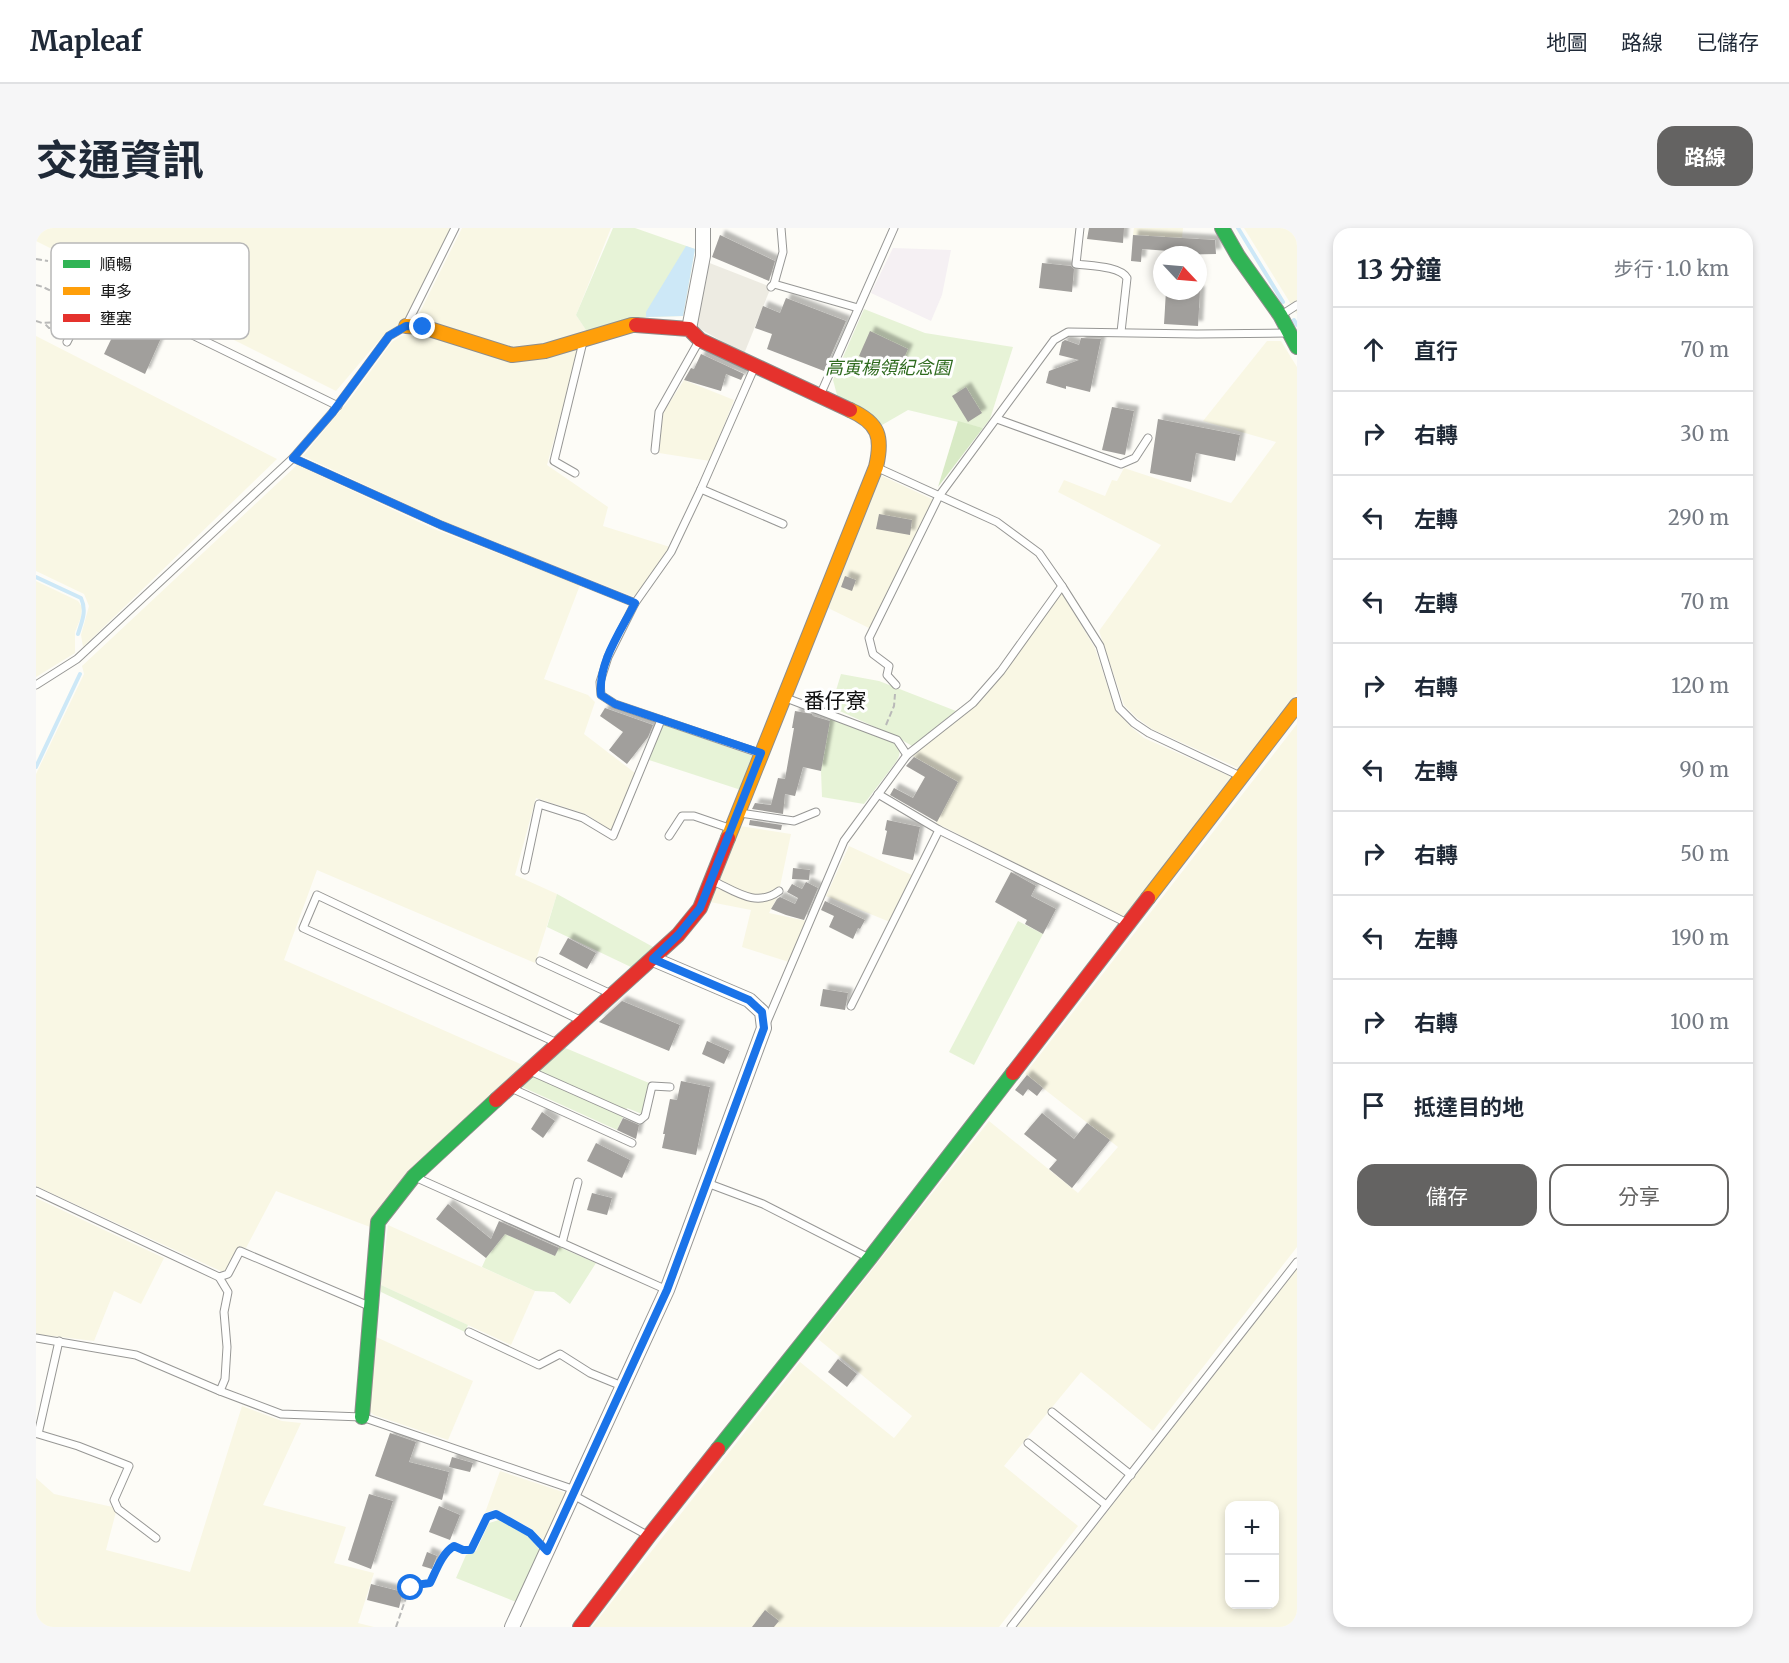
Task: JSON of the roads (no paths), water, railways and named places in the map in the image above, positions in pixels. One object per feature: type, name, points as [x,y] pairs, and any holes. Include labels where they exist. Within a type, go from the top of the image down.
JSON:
[{"type":"street","points":[[690,329],[703,256],[703,228]]},
{"type":"street","points":[[1222,228],[1238,256],[1280,315],[1297,347]]},
{"type":"street","points":[[362,1417],[378,1222],[414,1176],[582,1020],[653,959],[678,935],[700,908],[876,467],[880,449],[878,433],[866,417],[700,340],[690,329],[632,325],[544,351],[512,355],[423,327],[406,326]]},
{"type":"street","points":[[580,1627],[649,1536],[870,1258],[1297,705]]},
{"type":"street","points":[[512,1627],[667,1290],[764,1028],[762,1012],[749,1000],[653,959]]},
{"type":"lane","points":[[36,685],[77,659],[293,458],[338,406],[389,336],[406,326],[455,228]]},
{"type":"lane","points":[[781,228],[783,252],[772,286],[858,308]]},
{"type":"lane","points":[[820,395],[894,228]]},
{"type":"lane","points":[[1080,228],[1076,264],[1119,270],[1127,278],[1121,332]]},
{"type":"lane","points":[[1280,315],[1297,305]]},
{"type":"lane","points":[[896,685],[887,675],[889,666],[873,654],[869,638],[939,496],[1054,340],[1068,332],[1289,333]]},
{"type":"lane","points":[[201,339],[338,406]]},
{"type":"lane","points":[[575,473],[554,461],[584,339]]},
{"type":"lane","points":[[655,450],[659,412],[700,340]]},
{"type":"lane","points":[[755,366],[671,552],[635,603],[608,657],[600,682],[601,695],[615,704],[761,753]]},
{"type":"lane","points":[[997,419],[1121,464],[1135,458],[1148,438]]},
{"type":"lane","points":[[293,458],[441,525],[635,603]]},
{"type":"lane","points":[[876,467],[997,522],[1039,553],[1100,646],[1119,708],[1134,723],[1149,733],[1242,777]]},
{"type":"lane","points":[[701,489],[783,524]]},
{"type":"lane","points":[[764,1028],[844,841],[907,755],[973,703],[1001,671],[1062,586]]},
{"type":"lane","points":[[784,697],[897,740],[907,755]]},
{"type":"lane","points":[[525,870],[539,804],[583,818],[613,836],[661,720]]},
{"type":"lane","points":[[878,794],[939,830],[1127,924]]},
{"type":"lane","points":[[738,813],[794,821],[816,812]]},
{"type":"lane","points":[[669,836],[682,816],[694,816],[731,829]]},
{"type":"lane","points":[[851,1006],[939,830]]},
{"type":"lane","points":[[711,880],[750,898],[760,900],[779,891]]},
{"type":"lane","points":[[557,1043],[303,928],[317,895],[582,1020]]},
{"type":"lane","points":[[540,961],[611,994]]},
{"type":"lane","points":[[527,1070],[640,1120],[645,1116],[652,1086],[670,1087]]},
{"type":"lane","points":[[509,1087],[632,1143]]},
{"type":"lane","points":[[414,1176],[667,1290]]},
{"type":"lane","points":[[562,1243],[578,1182]]},
{"type":"lane","points":[[707,1183],[762,1204],[870,1258]]},
{"type":"lane","points":[[36,1191],[219,1277],[228,1292],[224,1312],[225,1379],[220,1391]]},
{"type":"lane","points":[[219,1277],[228,1274],[240,1251],[371,1307]]},
{"type":"lane","points":[[1011,1627],[1297,1263]]},
{"type":"lane","points":[[469,1332],[539,1365],[560,1354],[590,1374],[622,1386]]},
{"type":"lane","points":[[36,1338],[136,1355],[281,1414],[362,1417],[574,1492],[649,1536]]},
{"type":"lane","points":[[59,1341],[38,1434],[87,1449],[129,1466],[114,1500],[118,1509],[156,1538]]},
{"type":"lane","points":[[1052,1412],[1131,1475]]},
{"type":"lane","points":[[1028,1443],[1106,1505]]},
{"type":"water","points":[[686,246],[695,249],[683,316],[646,317],[646,312]]},
{"type":"waterway","points":[[1238,228],[1283,302]]},
{"type":"waterway","points":[[1294,320],[1297,325]]},
{"type":"waterway","points":[[36,577],[81,598],[84,612],[78,634]]},
{"type":"waterway","points":[[36,767],[80,674]]},
{"type":"district","name":"番仔寮","points":[[835,701]]},
{"type":"park label","name":"高寅楊領紀念園","points":[[888,368]]}]
